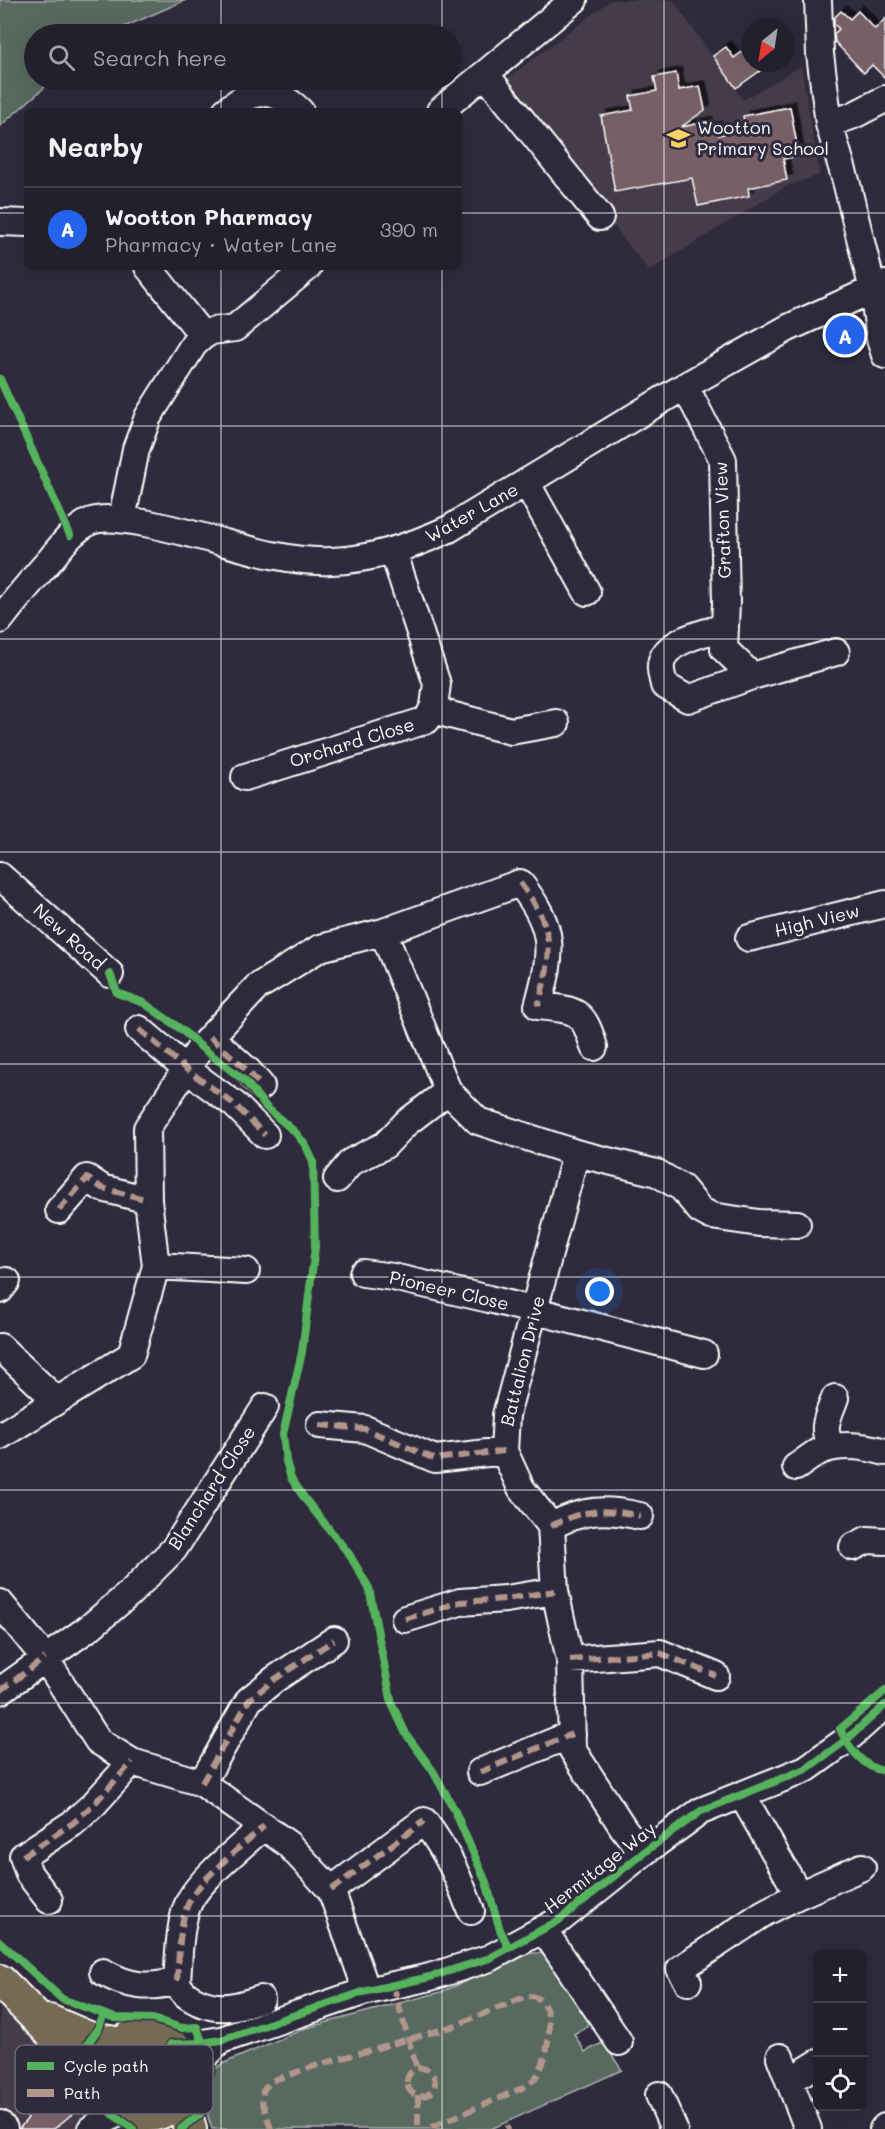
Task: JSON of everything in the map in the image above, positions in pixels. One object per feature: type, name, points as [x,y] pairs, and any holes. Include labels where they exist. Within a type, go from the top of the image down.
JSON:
[{"type":"main road","points":[[0,1981],[63,2045]]},
{"type":"main road","points":[[26,2009],[91,2039],[122,2044],[131,2038],[152,2036],[162,2038],[171,2044]]},
{"type":"main road","points":[[187,2114],[190,2129]]},
{"type":"street","points":[[444,108],[573,0]]},
{"type":"street","points":[[818,0],[820,54],[829,124],[879,287],[880,339],[885,354]]},
{"type":"street","points":[[485,74],[600,217]]},
{"type":"street","points":[[230,108],[240,99],[264,92],[290,101],[297,108]]},
{"type":"street","points":[[829,124],[854,115],[885,99]]},
{"type":"street","points":[[0,222],[24,223]]},
{"type":"street","points":[[150,270],[202,336]]},
{"type":"street","points":[[122,519],[136,449],[148,417],[195,344],[202,336],[212,331],[235,328],[304,270]]},
{"type":"street","name":"Water Lane","points":[[0,620],[70,535],[91,521],[112,518],[137,521],[299,560],[330,561],[363,558],[426,540],[449,529],[685,386],[788,328],[879,287]]},
{"type":"street","name":"Grafton View","points":[[685,386],[723,460],[724,649],[752,675]]},
{"type":"street","points":[[526,482],[587,592]]},
{"type":"street","name":"Orchard Close","points":[[245,777],[427,720],[435,706],[437,684],[393,551]]},
{"type":"street","points":[[725,627],[691,636],[668,650],[660,664],[664,685],[688,699],[752,675],[836,652]]},
{"type":"street","points":[[432,710],[511,731],[556,723]]},
{"type":"street","name":"New Road","points":[[0,876],[110,974]]},
{"type":"street","points":[[0,1436],[131,1355],[156,1266],[148,1200],[147,1128],[201,1047],[257,987],[320,948],[383,932],[520,883],[537,905],[546,927],[549,949],[548,971],[538,1006],[576,1012],[588,1025],[594,1047]]},
{"type":"street","name":"High View","points":[[749,938],[885,904]]},
{"type":"street","points":[[383,932],[448,1091],[478,1121],[576,1153],[657,1173],[682,1188],[700,1210],[711,1216],[759,1223],[797,1224]]},
{"type":"street","points":[[139,1029],[186,1069],[234,1104],[265,1135]]},
{"type":"street","points":[[210,1037],[261,1086]]},
{"type":"street","points":[[337,1179],[351,1162],[385,1144],[406,1123],[448,1091]]},
{"type":"street","name":"Battalion Drive","points":[[551,1526],[521,1488],[504,1451],[506,1415],[576,1153]]},
{"type":"street","points":[[59,1210],[87,1178],[102,1188],[148,1200]]},
{"type":"street","points":[[156,1266],[246,1271]]},
{"type":"street","name":"Pioneer Close","points":[[363,1273],[393,1277],[704,1354]]},
{"type":"street","points":[[0,1347],[56,1400]]},
{"type":"street","points":[[832,1448],[826,1438],[825,1427],[835,1398]]},
{"type":"street","name":"Blanchard Close","points":[[0,1690],[90,1627],[129,1594],[174,1549],[264,1407]]},
{"type":"street","points":[[320,1425],[365,1429],[435,1459],[504,1451]]},
{"type":"street","points":[[796,1467],[819,1452],[832,1448],[866,1447],[885,1452]]},
{"type":"street","points":[[640,1516],[614,1510],[591,1511],[569,1517],[551,1526],[555,1591],[570,1660],[572,1749],[624,1829],[643,1853]]},
{"type":"street","points":[[853,1547],[867,1540],[885,1541]]},
{"type":"street","points":[[405,1619],[460,1602],[506,1599],[555,1591]]},
{"type":"street","points":[[0,1604],[45,1658],[98,1741],[132,1762],[202,1783],[288,1844],[331,1890],[362,1977],[363,1992]]},
{"type":"street","points":[[202,1783],[249,1700],[275,1679],[334,1640]]},
{"type":"street","points":[[570,1660],[660,1653],[716,1676]]},
{"type":"street","name":"Hermitage Way","points":[[171,2044],[221,2040],[363,1992],[430,1977],[490,1958],[558,1921],[700,1811],[806,1769],[845,1741],[885,1705]]},
{"type":"street","points":[[480,1772],[572,1734]]},
{"type":"street","points":[[49,1900],[29,1874],[23,1856],[73,1823],[94,1804],[132,1762]]},
{"type":"street","points":[[742,1795],[750,1813],[799,1895]]},
{"type":"street","points":[[331,1890],[424,1821],[444,1848],[455,1869],[471,1911]]},
{"type":"street","points":[[261,1999],[227,2007],[216,2007],[188,1996],[178,1988],[177,1981],[188,1904],[200,1886],[264,1826]]},
{"type":"street","points":[[678,1976],[764,1913],[862,1867]]},
{"type":"street","points":[[543,1929],[605,2036]]},
{"type":"street","points":[[103,1972],[118,1981],[146,1986],[159,1986],[177,1981]]},
{"type":"street","points":[[213,2048],[221,2040]]},
{"type":"street","points":[[780,2057],[808,2129]]},
{"type":"street","points":[[789,2081],[813,2066]]},
{"type":"street","points":[[659,2095],[674,2129]]},
{"type":"street","points":[[91,2129],[114,2115],[150,2118]]},
{"type":"street","points":[[0,2124],[4,2129]]},
{"type":"shaded area","name":"Wootton Primary School","points":[[611,0],[673,0],[743,100],[791,72],[795,72],[801,66],[820,175],[787,186],[649,271],[501,83]]},
{"type":"shaded area","points":[[0,1992],[42,2045],[15,2045],[15,2114],[110,2114],[125,2129],[0,2129]]},
{"type":"green space","points":[[0,0],[186,0],[131,24],[24,24],[24,90],[41,90],[0,126]]},
{"type":"green space","points":[[531,1953],[540,1953],[552,1961],[589,2018],[587,2026],[574,2034],[585,2052],[604,2044],[622,2070],[491,2129],[212,2129],[208,2114],[213,2114],[213,2071],[222,2064],[306,2028],[441,1992]]},
{"type":"building","points":[[841,11],[850,19],[858,11],[875,29],[885,19],[885,78],[872,65],[864,73],[835,42],[834,34],[839,29],[834,24],[834,18]]},
{"type":"building","points":[[726,47],[734,58],[741,53],[741,72],[758,72],[736,88],[713,56]]},
{"type":"building","points":[[676,73],[679,90],[700,86],[705,110],[681,127],[707,122],[708,128],[716,127],[718,135],[746,130],[743,116],[790,107],[799,156],[783,159],[787,180],[748,188],[749,196],[698,206],[692,178],[615,192],[601,116],[633,110],[630,96],[657,91],[654,77]]},
{"type":"building","points":[[25,2114],[72,2114],[54,2129],[19,2129],[28,2118]]},
{"type":"marked path","points":[[520,883],[540,914],[548,942],[547,970],[538,1006]]},
{"type":"marked path","points":[[139,1029],[186,1069],[234,1104],[265,1135]]},
{"type":"marked path","points":[[210,1037],[261,1086]]},
{"type":"marked path","points":[[59,1210],[87,1178],[102,1188],[148,1200]]},
{"type":"marked path","points":[[320,1425],[365,1429],[435,1459],[504,1451]]},
{"type":"marked path","points":[[551,1526],[584,1513],[605,1511],[640,1516]]},
{"type":"marked path","points":[[405,1619],[460,1602],[506,1599],[555,1591]]},
{"type":"marked path","points":[[202,1783],[249,1700],[275,1679],[334,1640]]},
{"type":"marked path","points":[[570,1660],[660,1653],[716,1676]]},
{"type":"marked path","points":[[0,1691],[45,1658]]},
{"type":"marked path","points":[[480,1772],[572,1734]]},
{"type":"marked path","points":[[23,1856],[73,1823],[94,1804],[132,1762]]},
{"type":"marked path","points":[[331,1890],[424,1821]]},
{"type":"marked path","points":[[177,1981],[181,1930],[189,1902],[202,1883],[264,1826]]},
{"type":"marked path","points":[[393,1985],[417,2069]]},
{"type":"marked path","points":[[271,2129],[262,2101],[263,2091],[271,2081],[318,2065],[451,2027],[527,1996],[537,1998],[544,2005],[549,2028],[546,2054],[535,2079],[520,2089],[427,2129]]},
{"type":"marked path","points":[[421,2068],[431,2072],[435,2082],[431,2092],[421,2096],[411,2092],[407,2082],[411,2072],[421,2068]]},
{"type":"marked path","points":[[418,2095],[418,2129]]},
{"type":"marked path","points":[[506,2129],[510,2127]]},
{"type":"cycle path","points":[[0,379],[70,535]]},
{"type":"cycle path","points":[[110,974],[117,993],[144,1003],[182,1030],[245,1081],[267,1108],[295,1132],[306,1146],[313,1161],[315,1247],[302,1352],[283,1434],[286,1461],[291,1478],[349,1554],[369,1588],[392,1704],[406,1734],[433,1771],[454,1809],[486,1882],[500,1930],[509,1948]]},
{"type":"cycle path","points":[[885,1691],[840,1729],[847,1743],[864,1762],[885,1771]]},
{"type":"cycle path","points":[[171,2044],[221,2040],[363,1992],[430,1977],[490,1958],[558,1921],[643,1853],[701,1811],[806,1769],[845,1741],[885,1705]]},
{"type":"cycle path","points":[[0,1942],[62,1999],[115,2018],[153,2019],[182,2028],[197,2027],[203,2045]]},
{"type":"cycle path","points":[[87,2045],[98,2029],[104,2014]]},
{"type":"cycle path","points":[[113,2114],[133,2129]]},
{"type":"cycle path","points":[[181,2129],[200,2114]]},
{"type":"place","name":"Wootton Primary School","points":[[679,138]]},
{"type":"place","name":"Wootton Pharmacy","points":[[845,335]]}]
